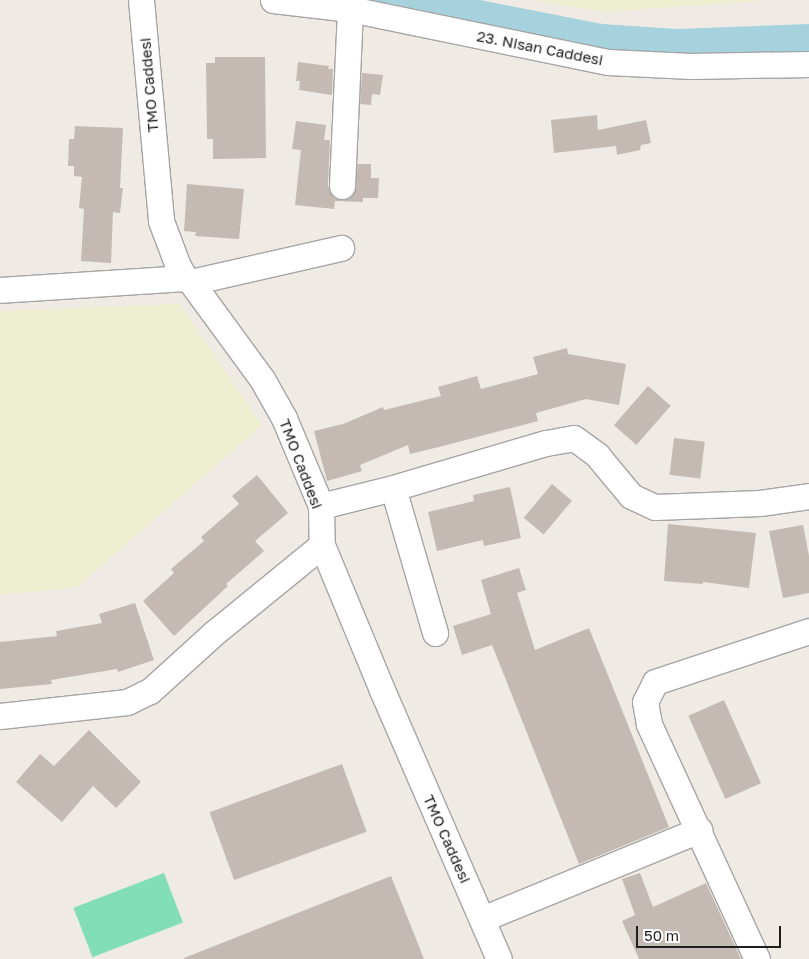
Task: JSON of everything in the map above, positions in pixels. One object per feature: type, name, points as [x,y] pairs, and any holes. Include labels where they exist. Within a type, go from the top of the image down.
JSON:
[{"type":"street","name":"TMO Caddesi","points":[[141,0],[161,221],[178,266],[262,379],[284,418],[321,506],[322,545],[382,690],[499,959]]},
{"type":"street","name":"23. Nisan Caddesi","points":[[273,0],[350,10],[608,62],[691,66],[809,64]]},
{"type":"street","points":[[342,186],[350,10]]},
{"type":"street","points":[[0,290],[188,280],[341,248]]},
{"type":"street","points":[[321,506],[574,438],[597,455],[631,496],[654,507],[760,503],[809,496]]},
{"type":"street","points":[[393,488],[435,633]]},
{"type":"street","points":[[0,716],[127,702],[150,691],[214,633],[322,545]]},
{"type":"street","points":[[757,959],[649,724],[646,702],[655,682],[809,631]]},
{"type":"street","points":[[482,919],[699,830]]},
{"type":"green space","points":[[529,0],[771,0],[603,12]]},
{"type":"green space","points":[[179,304],[262,425],[77,587],[0,595],[0,311]]},
{"type":"green space","points":[[164,873],[183,922],[92,957],[73,908]]},
{"type":"water","points":[[343,0],[480,0],[602,24],[677,29],[809,24],[809,51],[694,53],[633,52],[590,48]]},
{"type":"building","points":[[215,57],[265,57],[266,158],[213,159],[213,139],[207,139],[206,63],[215,63]]},
{"type":"building","points":[[298,62],[329,66],[328,69],[333,69],[332,95],[299,90],[300,81],[296,81]]},
{"type":"building","points":[[362,73],[383,75],[380,95],[372,94],[371,105],[360,104]]},
{"type":"building","points":[[597,115],[598,130],[646,120],[651,143],[641,145],[640,150],[617,155],[616,146],[554,153],[551,120]]},
{"type":"building","points":[[296,121],[326,125],[324,140],[330,140],[328,186],[334,198],[342,200],[354,194],[357,164],[371,164],[371,178],[379,178],[378,198],[363,198],[363,202],[335,201],[334,209],[295,205],[301,150],[292,149]]},
{"type":"building","points":[[75,126],[123,128],[120,188],[123,188],[120,213],[113,212],[111,263],[81,261],[84,209],[79,208],[82,177],[74,176],[74,166],[68,166],[69,139],[74,139]]},
{"type":"building","points":[[187,184],[244,189],[239,239],[195,236],[196,232],[184,231]]},
{"type":"building","points":[[567,348],[568,354],[626,364],[619,405],[586,399],[536,413],[538,421],[443,446],[410,454],[408,445],[360,465],[362,471],[327,481],[314,431],[343,424],[383,407],[384,410],[441,396],[438,387],[477,376],[481,389],[538,374],[533,357]]},
{"type":"building","points":[[648,386],[671,406],[637,445],[614,425]]},
{"type":"building","points":[[674,438],[705,442],[700,479],[669,475]]},
{"type":"building","points":[[257,475],[288,513],[255,541],[264,551],[226,584],[228,586],[174,636],[143,601],[174,573],[171,569],[204,541],[201,537],[239,504],[232,496]]},
{"type":"building","points":[[552,484],[572,501],[544,534],[524,518]]},
{"type":"building","points":[[510,487],[521,538],[484,546],[483,540],[437,551],[428,512],[474,501],[473,495]]},
{"type":"building","points":[[668,524],[756,533],[749,588],[703,582],[703,584],[664,581]]},
{"type":"building","points":[[803,525],[809,556],[809,593],[783,598],[769,531]]},
{"type":"building","points":[[519,568],[526,590],[517,593],[535,650],[589,628],[669,827],[579,864],[492,645],[462,655],[453,626],[491,614],[481,580]]},
{"type":"building","points":[[135,603],[154,660],[118,672],[117,669],[51,680],[52,684],[0,689],[0,642],[57,636],[56,631],[102,623],[99,614]]},
{"type":"building","points":[[724,700],[761,783],[725,799],[688,716]]},
{"type":"building","points":[[89,730],[141,782],[116,808],[93,786],[62,822],[16,782],[40,754],[54,766]]},
{"type":"building","points":[[342,764],[367,832],[234,880],[210,812]]},
{"type":"building","points":[[640,873],[653,907],[706,883],[741,959],[639,959],[622,921],[635,915],[622,879]]},
{"type":"building","points":[[391,876],[424,959],[184,959],[184,958]]}]
